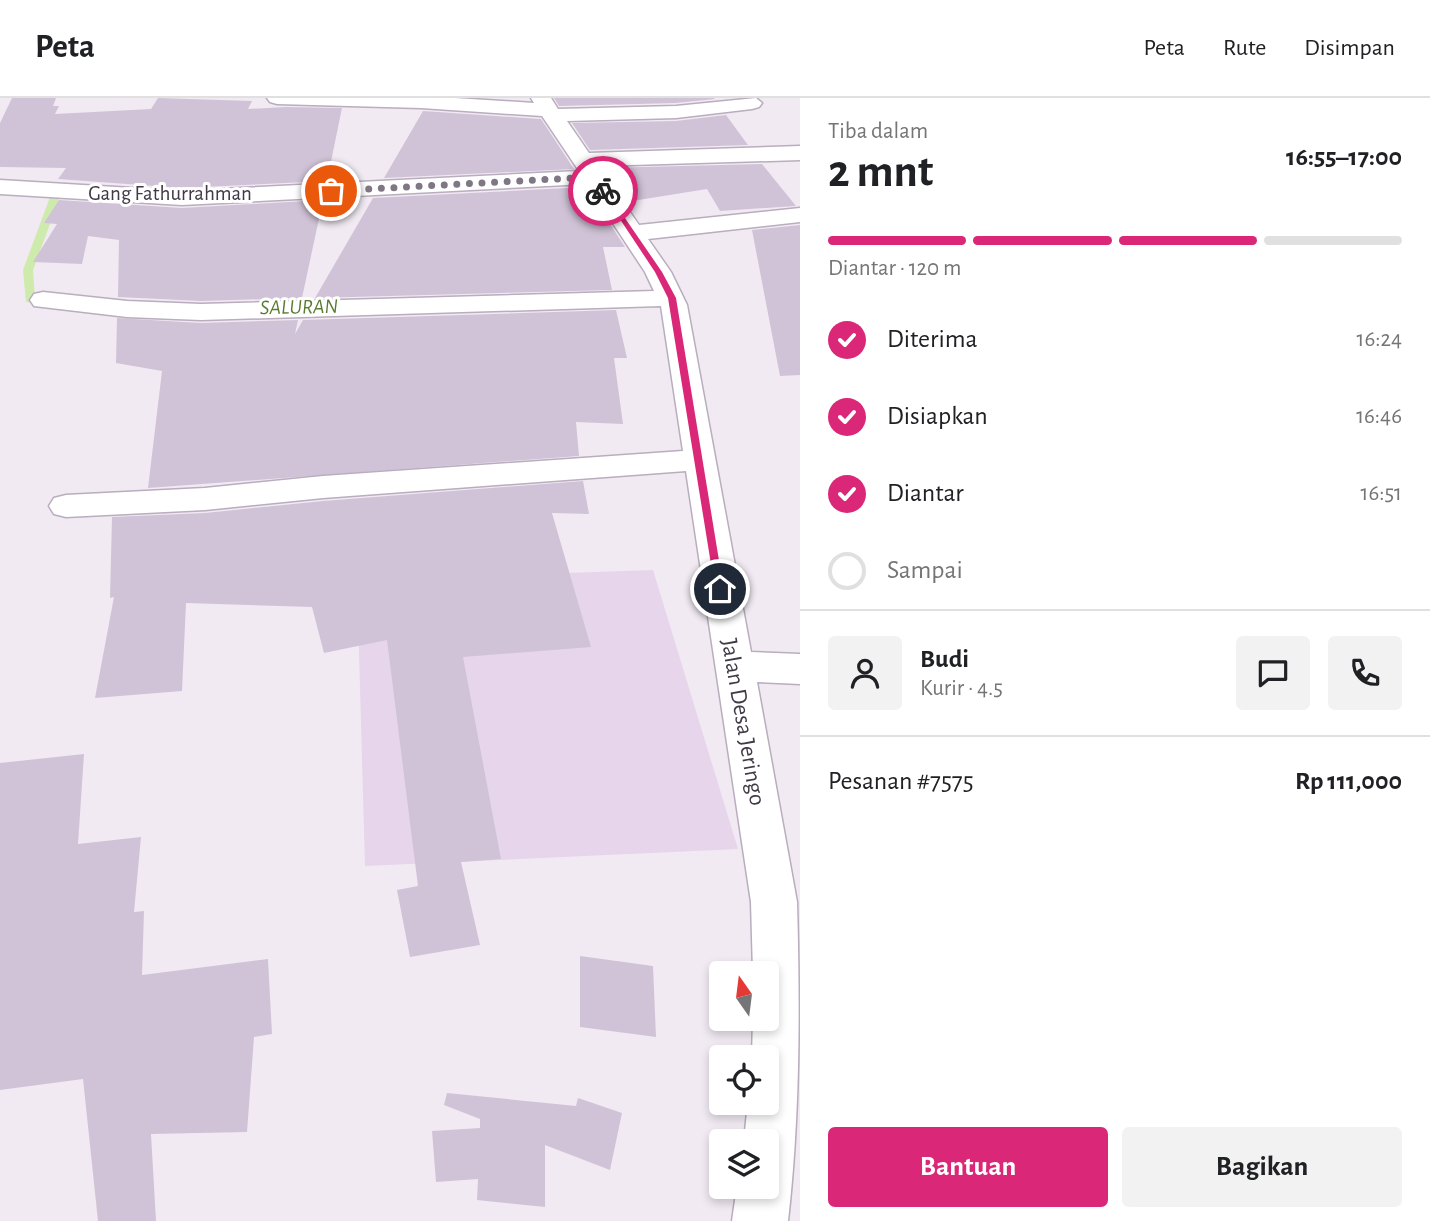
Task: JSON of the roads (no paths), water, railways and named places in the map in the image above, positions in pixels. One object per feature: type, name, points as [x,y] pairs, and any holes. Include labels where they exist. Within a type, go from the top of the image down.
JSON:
[{"type":"street","points":[[277,98],[676,112],[752,103]]},
{"type":"street","name":"Jalan Desa Jeringo","points":[[547,108],[632,233],[672,298],[774,902],[779,1053],[771,1129]]},
{"type":"street","name":"Gang Fathurrahman","points":[[0,187],[182,198],[587,168],[639,156],[800,153]]},
{"type":"street","points":[[632,233],[800,215]]},
{"type":"street","points":[[43,300],[127,309],[201,312],[672,298]]},
{"type":"street","points":[[66,506],[205,499],[323,487],[699,460]]},
{"type":"street","points":[[733,666],[800,669]]},
{"type":"street","points":[[760,1221],[763,1199]]},
{"type":"waterway","name":"SALURAN","points":[[49,303],[30,300],[28,270],[55,197]]}]
